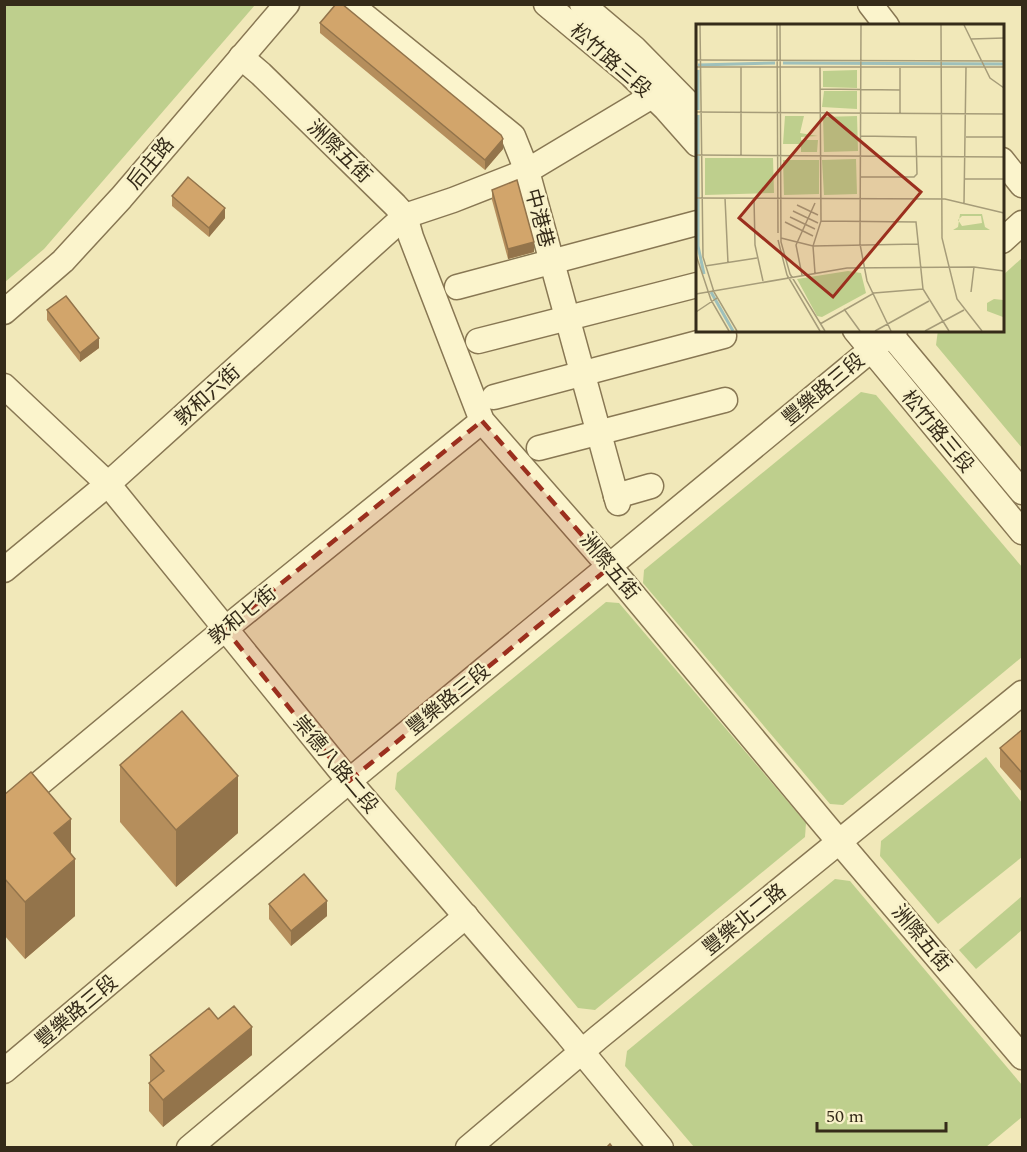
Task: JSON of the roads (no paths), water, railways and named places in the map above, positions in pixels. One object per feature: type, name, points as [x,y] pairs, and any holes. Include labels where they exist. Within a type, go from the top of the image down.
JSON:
[{"type":"street","name":"后庄路","points":[[4,312],[63,261],[121,198],[287,4]]},
{"type":"street","name":"中港巷","points":[[350,4],[513,136],[527,171],[617,499],[651,486]]},
{"type":"street","name":"松竹路三段","points":[[546,4],[632,75],[696,143]]},
{"type":"street","name":"松竹路三段","points":[[582,4],[634,48],[696,111]]},
{"type":"street","points":[[870,4],[886,24]]},
{"type":"street","name":"洲際五街","points":[[241,57],[320,131],[405,216],[482,421],[610,567],[1023,1057]]},
{"type":"street","points":[[405,216],[453,201],[527,171],[652,96]]},
{"type":"street","points":[[1003,161],[1023,185]]},
{"type":"street","name":"敦和六街","points":[[4,570],[108,484],[405,216]]},
{"type":"street","points":[[457,287],[696,223]]},
{"type":"street","points":[[1003,240],[1023,223]]},
{"type":"street","points":[[478,341],[696,285]]},
{"type":"street","name":"松竹路三段","points":[[857,332],[1023,532]]},
{"type":"street","name":"豐樂路三段","points":[[4,1071],[889,332]]},
{"type":"street","name":"松竹路三段","points":[[891,332],[1023,492]]},
{"type":"street","points":[[494,398],[724,336]]},
{"type":"street","name":"崇德八路二段","points":[[4,386],[108,484],[349,781],[582,1052],[661,1148]]},
{"type":"street","points":[[539,448],[725,400]]},
{"type":"street","name":"敦和七街","points":[[4,813],[225,629],[482,421]]},
{"type":"street","name":"豐樂北二路","points":[[468,1148],[582,1052],[1023,693]]},
{"type":"street","points":[[189,1148],[466,916]]}]
